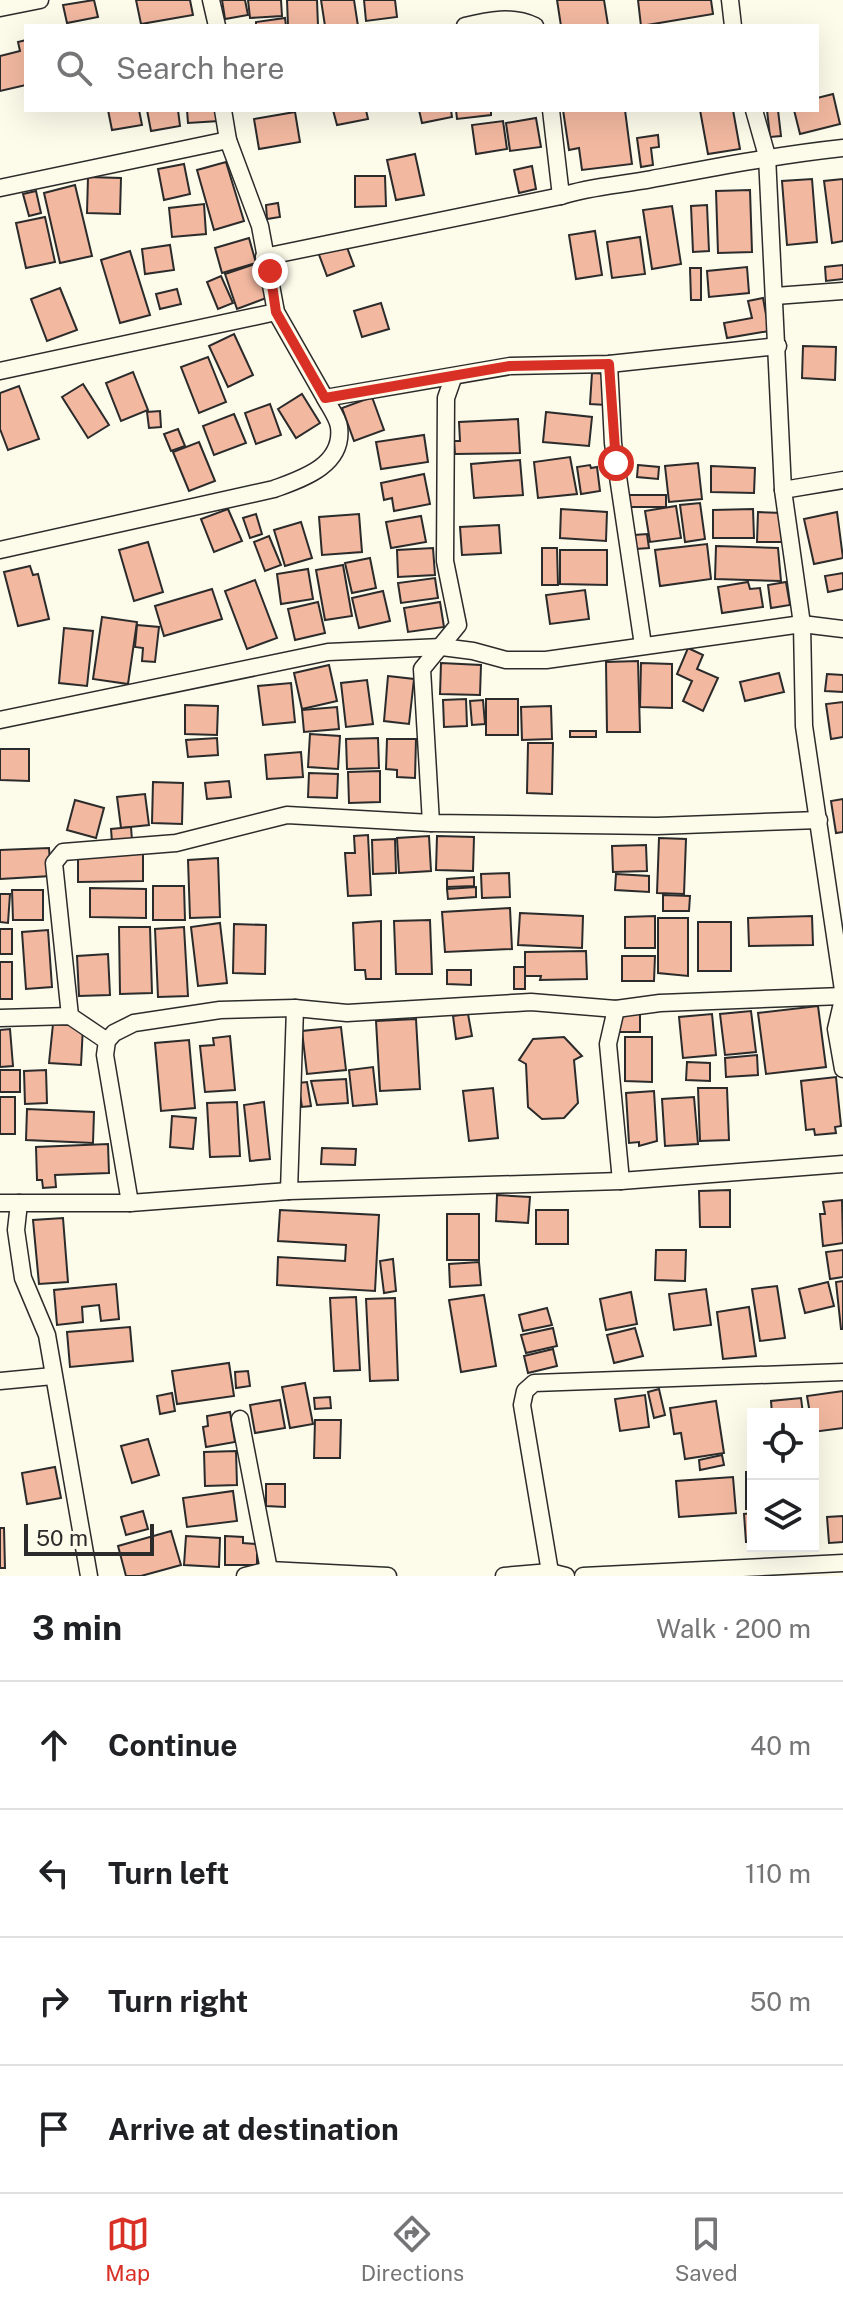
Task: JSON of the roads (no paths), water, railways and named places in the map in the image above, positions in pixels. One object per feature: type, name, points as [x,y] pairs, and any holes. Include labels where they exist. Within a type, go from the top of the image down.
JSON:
[{"type":"street","points":[[0,8],[40,0]]},
{"type":"street","points":[[211,0],[217,24]]},
{"type":"street","points":[[730,0],[733,24]]},
{"type":"street","points":[[473,24],[521,19],[531,24]]},
{"type":"street","points":[[0,550],[274,489],[314,474],[334,454],[339,427],[276,312],[260,226],[228,140],[223,112]]},
{"type":"street","points":[[551,112],[561,196]]},
{"type":"street","points":[[755,112],[767,156],[783,490],[802,624],[804,726],[843,995],[836,1029],[843,1069]]},
{"type":"street","points":[[0,188],[228,140]]},
{"type":"street","points":[[264,257],[561,196],[595,185],[648,180],[767,156],[843,148]]},
{"type":"street","points":[[775,296],[843,291]]},
{"type":"street","points":[[0,371],[276,312]]},
{"type":"street","points":[[325,398],[510,366],[609,364],[778,346]]},
{"type":"street","points":[[609,364],[613,443],[643,645]]},
{"type":"street","points":[[431,823],[422,669],[458,625],[445,561],[446,398],[453,378]]},
{"type":"street","points":[[783,490],[843,480]]},
{"type":"street","points":[[0,720],[328,652],[442,647],[506,660],[546,660],[802,624],[843,629]]},
{"type":"street","points":[[70,1016],[54,863],[63,852],[176,843],[287,815],[431,823],[657,826],[819,820]]},
{"type":"street","points":[[130,1203],[124,1147],[105,1055],[107,1041],[114,1033],[134,1023],[220,1010],[295,1008],[347,1013],[531,1002],[616,1009],[660,1003],[843,995]]},
{"type":"street","points":[[289,1191],[295,1008]]},
{"type":"street","points":[[616,1009],[608,1044],[621,1181]]},
{"type":"street","points":[[0,1018],[70,1016],[107,1041]]},
{"type":"street","points":[[0,1203],[130,1203],[289,1191],[621,1181],[843,1164]]},
{"type":"street","points":[[19,1203],[16,1230],[23,1278],[47,1335],[89,1576]]},
{"type":"street","points":[[504,1576],[558,1574],[522,1405],[525,1391],[534,1383],[843,1372]]},
{"type":"street","points":[[0,1381],[53,1376]]},
{"type":"street","points":[[240,1419],[269,1570]]},
{"type":"street","points":[[583,1576],[843,1563]]},
{"type":"street","points":[[245,1576],[269,1570],[388,1576]]}]
